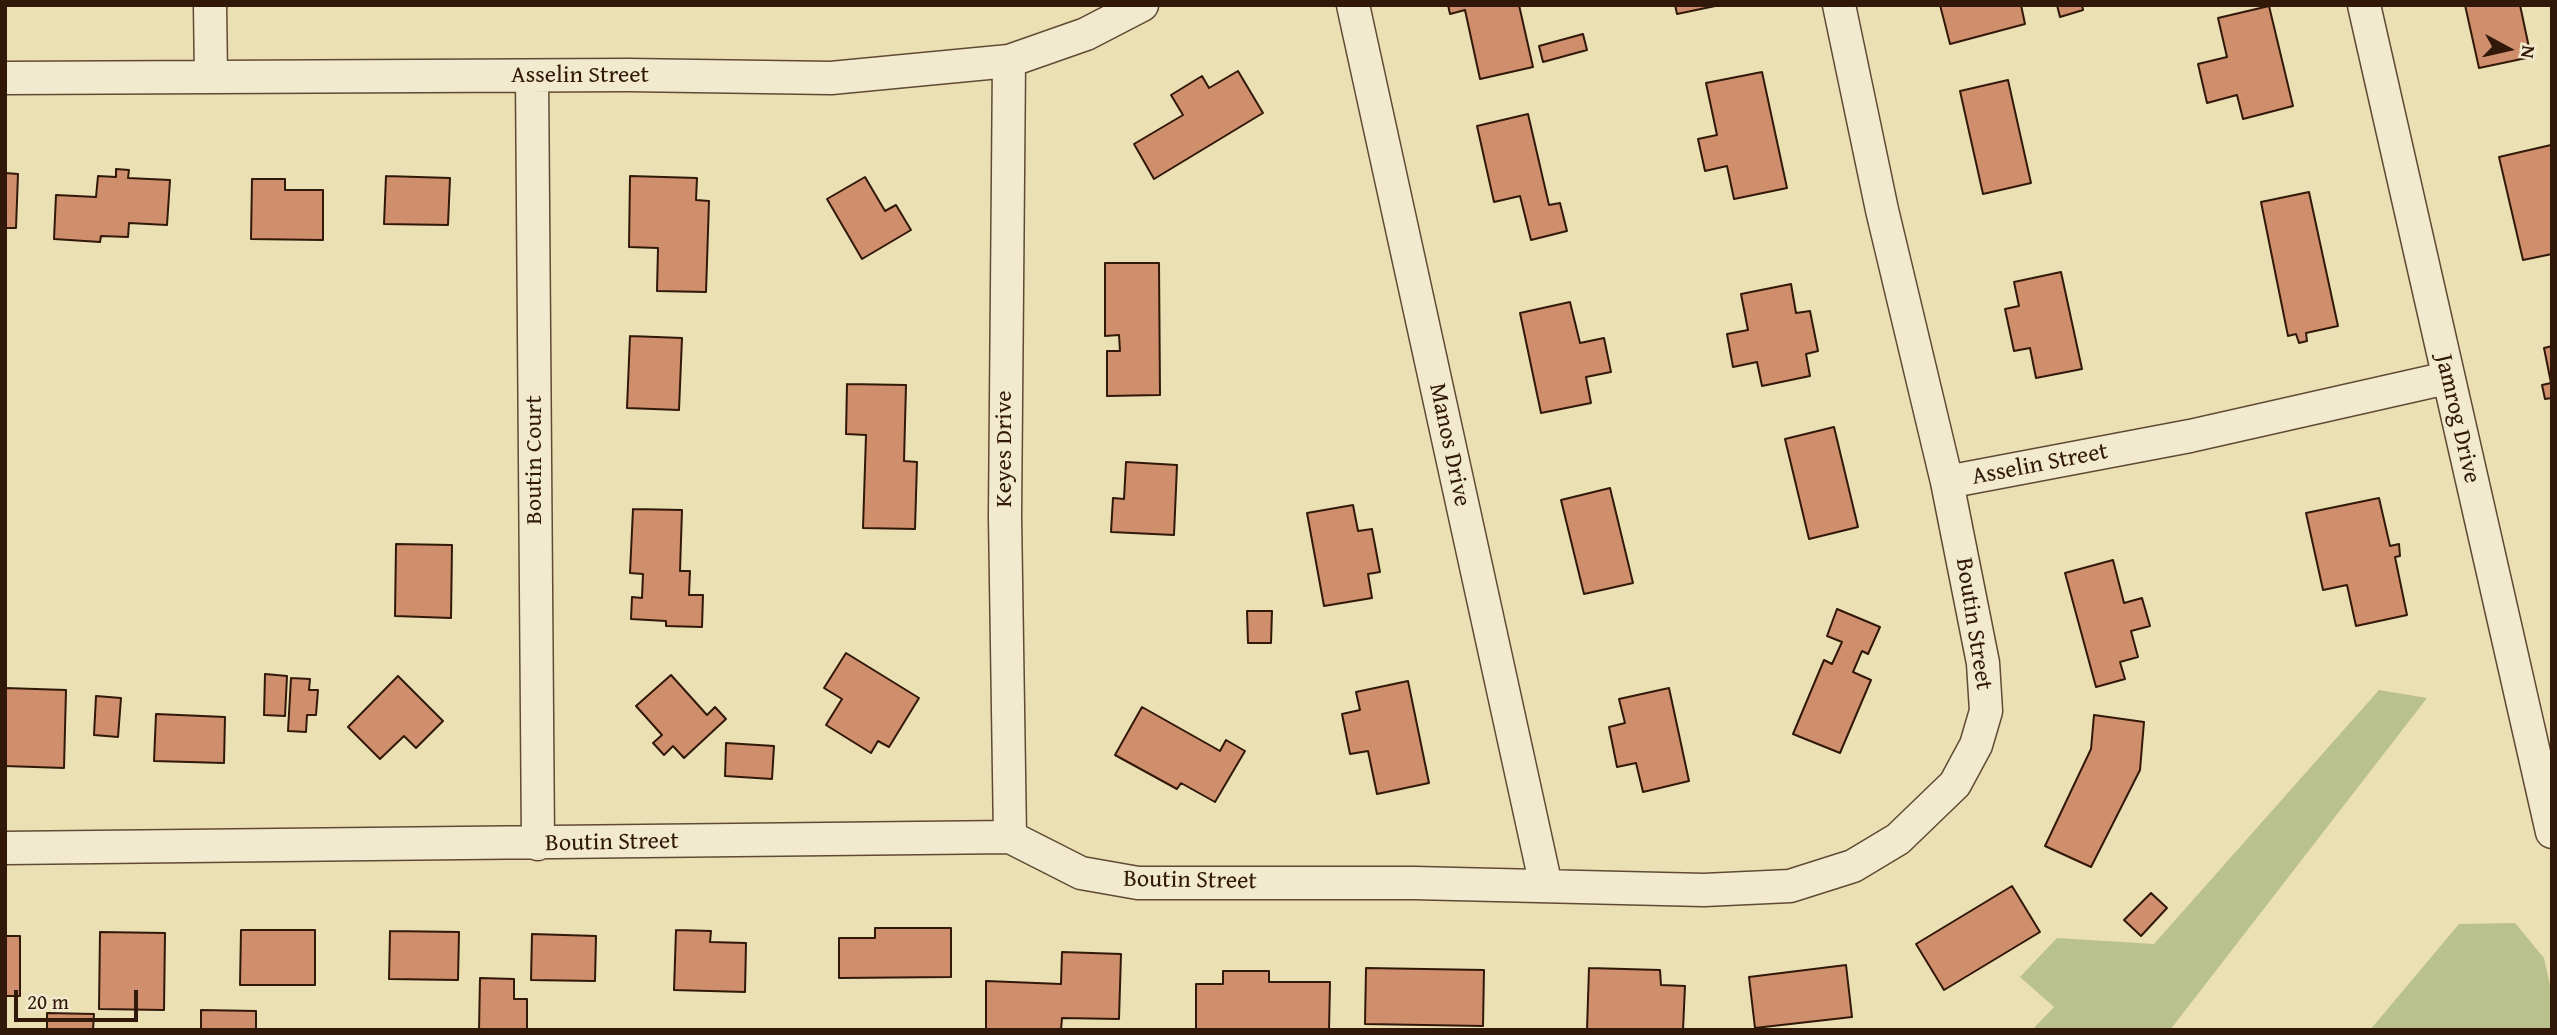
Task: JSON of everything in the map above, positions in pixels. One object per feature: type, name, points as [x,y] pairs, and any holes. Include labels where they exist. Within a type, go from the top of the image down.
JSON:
[{"type":"street","points":[[210,5],[211,77]]},
{"type":"street","name":"Asselin Street","points":[[5,78],[831,78],[1009,61],[1086,34],[1142,5]]},
{"type":"street","name":"Manos Drive","points":[[1353,5],[1546,886]]},
{"type":"street","name":"Asselin Street","points":[[1839,5],[1882,210],[1947,482],[2190,436],[2447,378]]},
{"type":"street","name":"Jamrog Drive","points":[[2364,5],[2552,832]]},
{"type":"street","name":"Keyes Drive","points":[[1009,61],[1005,516],[1010,837]]},
{"type":"street","name":"Boutin Court","points":[[532,76],[538,844]]},
{"type":"street","name":"Boutin Street","points":[[5,848],[1010,837],[1081,873],[1138,883],[1704,890],[1790,886],[1832,874],[1898,839],[1937,804],[1955,784],[1969,761],[1986,711],[1983,663],[1947,482]]},
{"type":"green space","points":[[2379,690],[2427,698],[2170,1030],[2032,1030],[2054,1007],[2020,977],[2057,938],[2154,944]]},
{"type":"green space","points":[[2515,923],[2544,958],[2552,994],[2552,1030],[2370,1030],[2459,924]]},
{"type":"building","points":[[1448,5],[1519,5],[1533,67],[1480,79],[1465,10],[1450,14]]},
{"type":"building","points":[[1675,5],[1720,5],[1677,14]]},
{"type":"building","points":[[1940,5],[2021,5],[2025,24],[1950,44]]},
{"type":"building","points":[[2057,5],[2082,5],[2083,10],[2060,17]]},
{"type":"building","points":[[2465,5],[2520,5],[2531,57],[2479,68]]},
{"type":"building","points":[[2269,6],[2293,106],[2243,119],[2237,95],[2207,103],[2198,64],[2227,57],[2218,18]]},
{"type":"building","points":[[1583,34],[1587,50],[1543,62],[1539,46]]},
{"type":"building","points":[[1238,71],[1263,113],[1154,179],[1134,144],[1183,115],[1171,95],[1202,76],[1209,88]]},
{"type":"building","points":[[1762,72],[1787,188],[1734,199],[1727,166],[1705,171],[1698,139],[1717,135],[1706,83]]},
{"type":"building","points":[[2008,80],[2031,183],[1983,194],[1960,91]]},
{"type":"building","points":[[1528,114],[1549,205],[1560,203],[1567,231],[1531,240],[1520,196],[1494,202],[1477,126]]},
{"type":"building","points":[[2551,145],[2552,254],[2523,260],[2499,157]]},
{"type":"building","points":[[116,169],[129,170],[128,178],[170,180],[167,225],[129,223],[128,237],[101,236],[100,242],[54,239],[56,195],[96,197],[98,176],[116,177]]},
{"type":"building","points":[[5,173],[18,174],[16,228],[5,228]]},
{"type":"building","points":[[386,176],[450,178],[448,225],[384,224]]},
{"type":"building","points":[[630,176],[697,178],[696,200],[709,201],[706,292],[657,291],[658,248],[629,247]]},
{"type":"building","points":[[865,177],[885,211],[896,205],[911,230],[862,259],[827,199]]},
{"type":"building","points":[[252,179],[285,179],[285,190],[323,190],[323,240],[251,239]]},
{"type":"building","points":[[2309,192],[2338,326],[2306,333],[2307,341],[2299,343],[2296,334],[2288,336],[2261,202]]},
{"type":"building","points":[[1105,263],[1159,263],[1160,395],[1107,396],[1107,351],[1120,351],[1119,335],[1105,336]]},
{"type":"building","points":[[2061,272],[2082,369],[2036,378],[2030,348],[2014,351],[2005,309],[2019,306],[2014,282]]},
{"type":"building","points":[[1791,284],[1796,313],[1810,311],[1818,351],[1806,354],[1810,376],[1762,386],[1757,362],[1733,367],[1727,334],[1748,330],[1741,294]]},
{"type":"building","points":[[1570,302],[1580,343],[1604,338],[1611,372],[1586,377],[1591,403],[1541,413],[1520,313]]},
{"type":"building","points":[[630,336],[682,338],[679,410],[627,408]]},
{"type":"building","points":[[2552,346],[2552,398],[2545,399],[2542,385],[2551,383],[2544,348]]},
{"type":"building","points":[[847,384],[906,385],[904,461],[917,462],[915,529],[863,528],[866,435],[846,434]]},
{"type":"building","points":[[1834,427],[1858,527],[1809,539],[1785,439]]},
{"type":"building","points":[[1126,462],[1177,465],[1174,535],[1111,532],[1113,498],[1124,499]]},
{"type":"building","points":[[1610,488],[1633,583],[1584,594],[1561,500]]},
{"type":"building","points":[[2379,498],[2390,546],[2399,544],[2400,556],[2395,557],[2407,615],[2356,626],[2347,585],[2323,590],[2306,513]]},
{"type":"building","points":[[1353,505],[1358,531],[1372,529],[1380,572],[1368,574],[1372,598],[1324,606],[1307,513]]},
{"type":"building","points":[[633,509],[682,510],[680,571],[690,571],[689,595],[703,595],[702,627],[666,626],[666,621],[631,619],[632,597],[642,598],[643,574],[630,573]]},
{"type":"building","points":[[396,544],[452,545],[451,618],[395,616]]},
{"type":"building","points":[[2113,560],[2124,603],[2142,598],[2150,626],[2131,631],[2138,657],[2120,662],[2125,679],[2096,687],[2065,573]]},
{"type":"building","points":[[1837,609],[1880,627],[1868,654],[1862,651],[1853,672],[1871,680],[1840,753],[1793,734],[1824,660],[1832,664],[1842,642],[1827,636]]},
{"type":"building","points":[[1247,611],[1272,611],[1271,643],[1248,643]]},
{"type":"building","points":[[846,653],[919,698],[889,747],[878,741],[871,753],[826,725],[842,699],[824,688]]},
{"type":"building","points":[[265,674],[287,676],[285,716],[264,715]]},
{"type":"building","points":[[671,675],[707,715],[715,707],[726,719],[684,758],[673,746],[664,755],[653,743],[662,735],[636,706]]},
{"type":"building","points":[[398,676],[443,721],[416,748],[404,736],[380,759],[348,727]]},
{"type":"building","points":[[291,678],[310,679],[309,690],[318,690],[316,715],[307,715],[306,732],[288,731]]},
{"type":"building","points":[[1408,681],[1429,783],[1377,794],[1368,751],[1350,754],[1342,714],[1360,710],[1356,692]]},
{"type":"building","points":[[5,688],[66,690],[64,768],[5,766]]},
{"type":"building","points":[[1669,688],[1689,781],[1643,792],[1636,763],[1617,767],[1609,727],[1625,723],[1619,699]]},
{"type":"building","points":[[96,696],[121,698],[118,737],[94,735]]},
{"type":"building","points":[[1142,707],[1220,751],[1226,740],[1245,751],[1215,802],[1181,783],[1177,789],[1115,755]]},
{"type":"building","points":[[156,714],[225,717],[224,763],[154,761]]},
{"type":"building","points":[[2094,715],[2144,722],[2140,770],[2091,867],[2045,846],[2091,749]]},
{"type":"building","points":[[726,743],[774,746],[772,779],[725,776]]},
{"type":"building","points":[[2012,886],[2040,932],[1944,990],[1916,944]]},
{"type":"building","points":[[2151,893],[2167,908],[2141,936],[2124,920]]},
{"type":"building","points":[[875,928],[951,928],[951,977],[839,978],[839,938],[875,938]]},
{"type":"building","points":[[241,930],[315,930],[315,985],[240,985]]},
{"type":"building","points":[[676,930],[711,931],[710,942],[746,943],[745,992],[674,990]]},
{"type":"building","points":[[390,931],[459,932],[458,980],[389,979]]},
{"type":"building","points":[[100,932],[165,933],[164,1010],[99,1009]]},
{"type":"building","points":[[532,934],[596,936],[595,981],[531,980]]},
{"type":"building","points":[[5,936],[20,936],[20,996],[5,996]]},
{"type":"building","points":[[1062,952],[1121,954],[1119,1019],[1062,1018],[1061,1030],[986,1030],[986,981],[1061,984]]},
{"type":"building","points":[[1846,965],[1852,1017],[1755,1028],[1749,977]]},
{"type":"building","points":[[1366,968],[1484,970],[1483,1026],[1365,1024]]},
{"type":"building","points":[[1589,968],[1660,970],[1661,985],[1685,986],[1683,1030],[1587,1030]]},
{"type":"building","points":[[1223,971],[1269,971],[1269,982],[1330,982],[1329,1030],[1196,1030],[1196,984],[1223,984]]},
{"type":"building","points":[[480,978],[514,979],[514,999],[527,999],[527,1030],[479,1030]]},
{"type":"building","points":[[201,1010],[256,1011],[256,1030],[201,1030]]},
{"type":"building","points":[[47,1013],[94,1014],[93,1030],[47,1030]]}]
